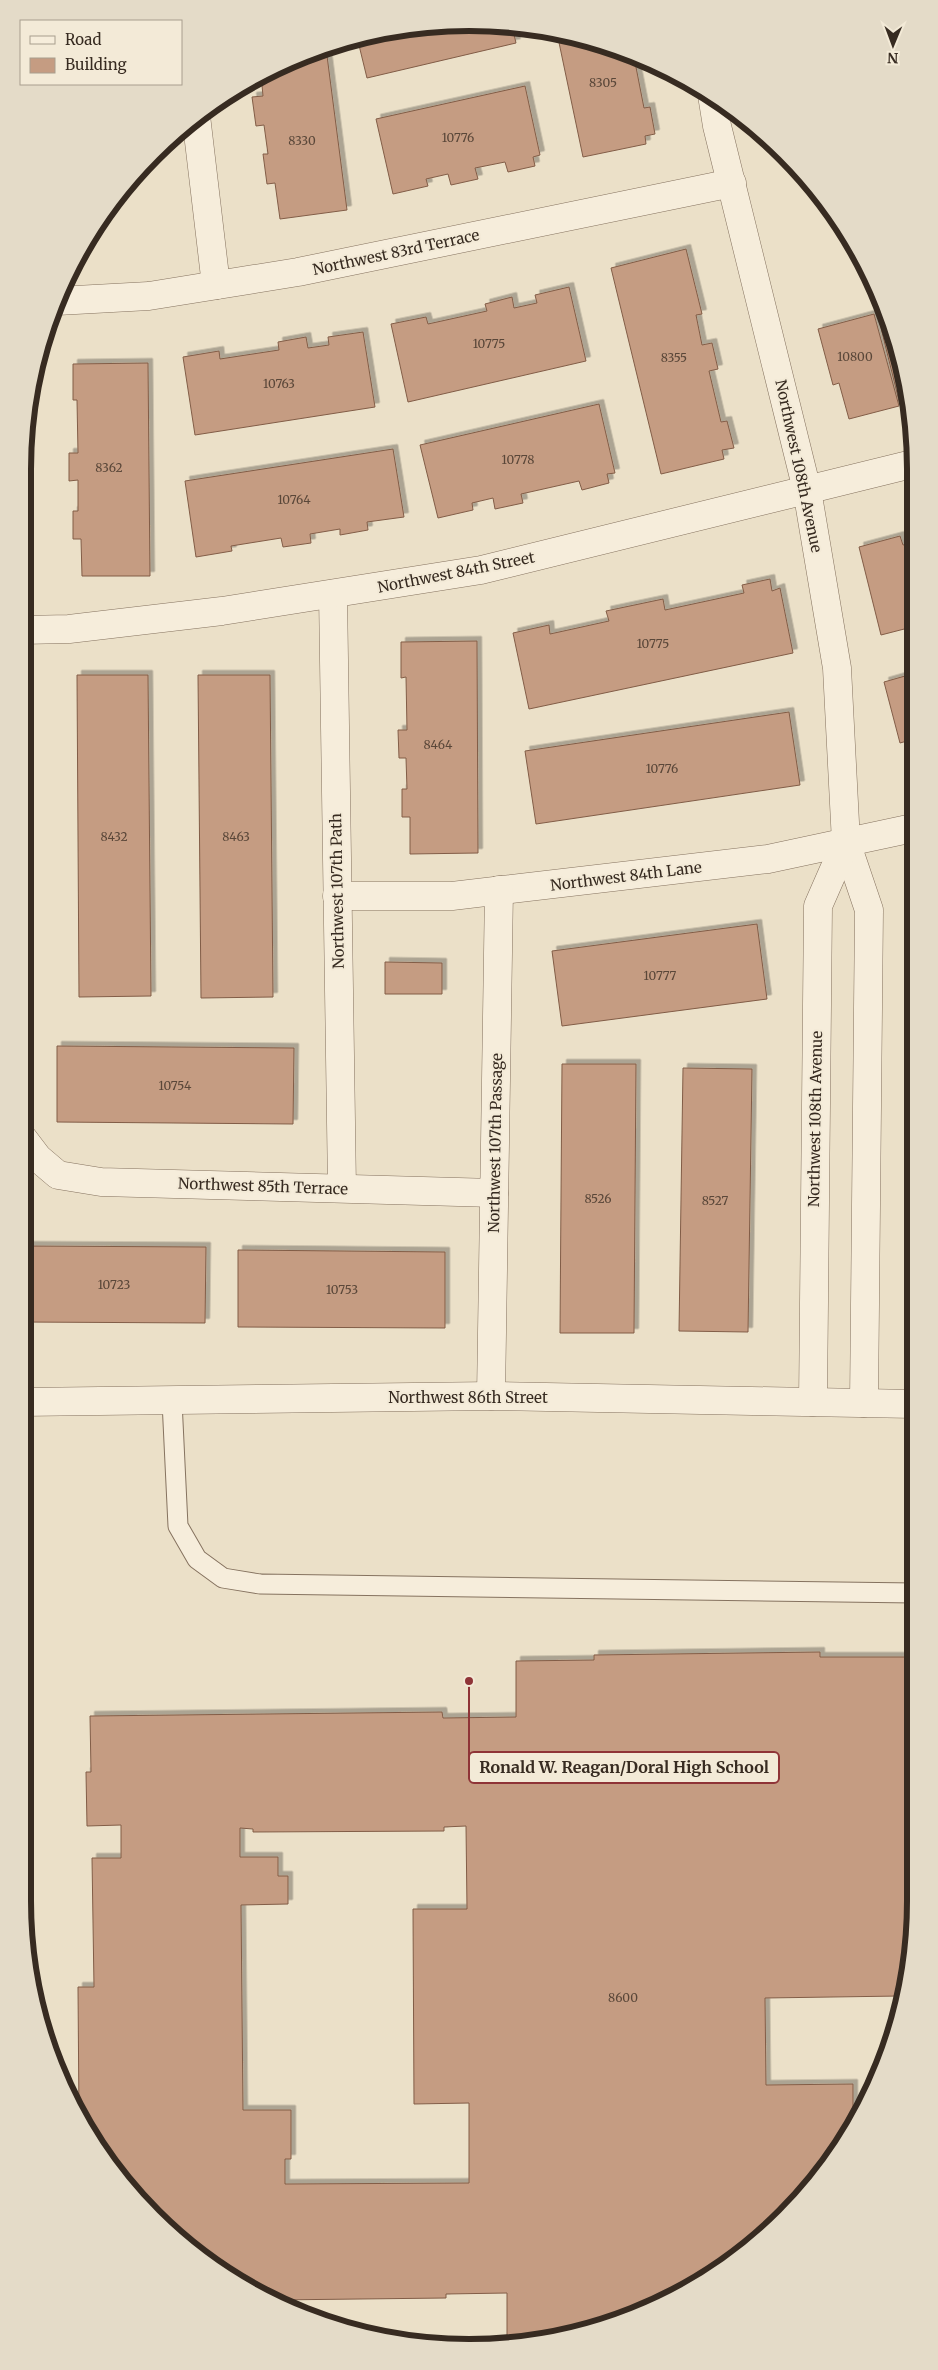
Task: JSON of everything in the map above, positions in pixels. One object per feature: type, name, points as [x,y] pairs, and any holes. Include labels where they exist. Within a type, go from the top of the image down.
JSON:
[{"type":"street","name":"Northwest 108th Avenue","points":[[714,106],[717,126],[807,490],[837,668],[846,842],[869,910],[864,1403]]},
{"type":"street","points":[[197,127],[216,285]]},
{"type":"street","name":"Northwest 83rd Terrace","points":[[65,301],[149,296],[308,270],[732,183]]},
{"type":"street","name":"Northwest 84th Street","points":[[31,630],[70,630],[222,611],[481,570],[907,465]]},
{"type":"street","name":"Northwest 107th Path","points":[[333,594],[342,1188]]},
{"type":"street","name":"Northwest 84th Lane","points":[[337,896],[452,896],[768,859],[907,829]]},
{"type":"street","name":"Northwest 108th Avenue","points":[[813,1402],[818,906],[846,842]]},
{"type":"street","name":"Northwest 107th Passage","points":[[491,1396],[499,890]]},
{"type":"street","name":"Northwest 85th Terrace","points":[[31,1149],[58,1175],[101,1182],[494,1193]]},
{"type":"street","name":"Northwest 86th Street","points":[[31,1402],[491,1396],[907,1404]]},
{"type":"lane","points":[[172,1401],[178,1526],[197,1559],[223,1578],[260,1584],[907,1593]]},
{"type":"building","points":[[469,31],[514,34],[516,43],[367,78],[359,45],[412,35],[440,32]]},
{"type":"building","points":[[559,41],[610,54],[635,64],[644,108],[650,107],[655,134],[645,136],[646,144],[583,157]]},
{"type":"building","points":[[327,54],[347,210],[280,219],[275,183],[267,184],[263,154],[268,154],[264,125],[256,126],[252,97],[263,96],[262,83]]},
{"type":"building","points":[[525,86],[540,155],[533,157],[535,166],[508,172],[505,162],[475,168],[478,179],[451,185],[448,174],[426,179],[428,186],[393,194],[376,119]]},
{"type":"building","points":[[686,249],[702,314],[696,315],[702,345],[712,343],[718,369],[709,371],[721,422],[727,421],[734,448],[722,450],[724,459],[661,474],[611,268]]},
{"type":"building","points":[[569,287],[586,361],[408,402],[391,324],[426,317],[428,324],[487,311],[485,304],[512,297],[514,308],[537,303],[535,295]]},
{"type":"building","points":[[877,312],[892,356],[902,405],[900,405]]},
{"type":"building","points":[[874,314],[899,406],[849,419],[839,383],[833,385],[818,329]]},
{"type":"building","points":[[363,332],[375,407],[195,435],[183,357],[219,351],[220,359],[279,350],[278,342],[306,337],[308,348],[329,345],[328,337]]},
{"type":"building","points":[[148,363],[150,576],[82,576],[81,539],[73,539],[73,511],[78,511],[78,480],[69,481],[69,453],[78,453],[77,400],[73,400],[73,364]]},
{"type":"building","points":[[599,404],[615,473],[607,474],[609,483],[582,490],[579,481],[521,494],[523,503],[495,509],[493,498],[472,503],[473,510],[438,518],[420,445]]},
{"type":"building","points":[[393,449],[404,517],[367,522],[368,530],[340,535],[340,529],[310,534],[311,543],[283,547],[281,538],[231,546],[232,551],[196,557],[185,481]]},
{"type":"building","points":[[900,536],[903,545],[907,544],[907,628],[881,635],[859,547]]},
{"type":"building","points":[[770,579],[772,591],[780,588],[793,653],[529,709],[513,633],[549,625],[550,634],[609,621],[606,611],[663,599],[665,610],[744,593],[742,585]]},
{"type":"building","points":[[477,641],[478,853],[410,854],[410,817],[402,817],[402,789],[407,789],[406,758],[399,758],[398,730],[407,730],[406,677],[401,678],[401,642]]},
{"type":"building","points":[[77,675],[148,675],[151,996],[79,997]]},
{"type":"building","points":[[198,675],[270,675],[273,997],[201,998]]},
{"type":"building","points":[[907,675],[907,741],[900,743],[884,682]]},
{"type":"building","points":[[789,712],[800,785],[536,824],[525,751]]},
{"type":"building","points":[[757,924],[767,999],[562,1026],[552,951]]},
{"type":"building","points":[[385,962],[442,963],[442,994],[385,994]]},
{"type":"building","points":[[57,1046],[294,1048],[293,1124],[57,1122]]},
{"type":"building","points":[[562,1064],[636,1064],[634,1333],[560,1333]]},
{"type":"building","points":[[683,1068],[752,1069],[748,1332],[679,1331]]},
{"type":"building","points":[[31,1246],[206,1247],[205,1323],[31,1322]]},
{"type":"building","points":[[238,1250],[445,1252],[445,1328],[238,1327]]},
{"type":"building","points":[[820,1652],[820,1657],[907,1657],[907,1901],[903,1958],[896,1996],[765,1998],[766,2085],[853,2084],[853,2111],[833,2144],[798,2190],[758,2230],[712,2265],[688,2280],[663,2294],[610,2316],[554,2330],[507,2337],[507,2293],[446,2294],[446,2298],[289,2300],[275,2294],[226,2265],[180,2230],[159,2211],[140,2190],[105,2144],[79,2100],[78,1987],[94,1987],[92,1858],[121,1858],[121,1825],[87,1826],[86,1772],[91,1772],[90,1716],[442,1712],[443,1718],[516,1717],[516,1661],[594,1660],[594,1655]],"holes":[[[466,1826],[467,1909],[413,1909],[414,2104],[469,2103],[469,2183],[285,2184],[285,2159],[291,2159],[291,2110],[243,2110],[241,1905],[288,1904],[288,1876],[278,1876],[278,1857],[240,1857],[240,1828],[253,1829],[253,1832],[444,1831],[444,1827]]]},
{"type":"place","name":"Ronald W. Reagan/Doral High School","points":[[469,1681]]}]
